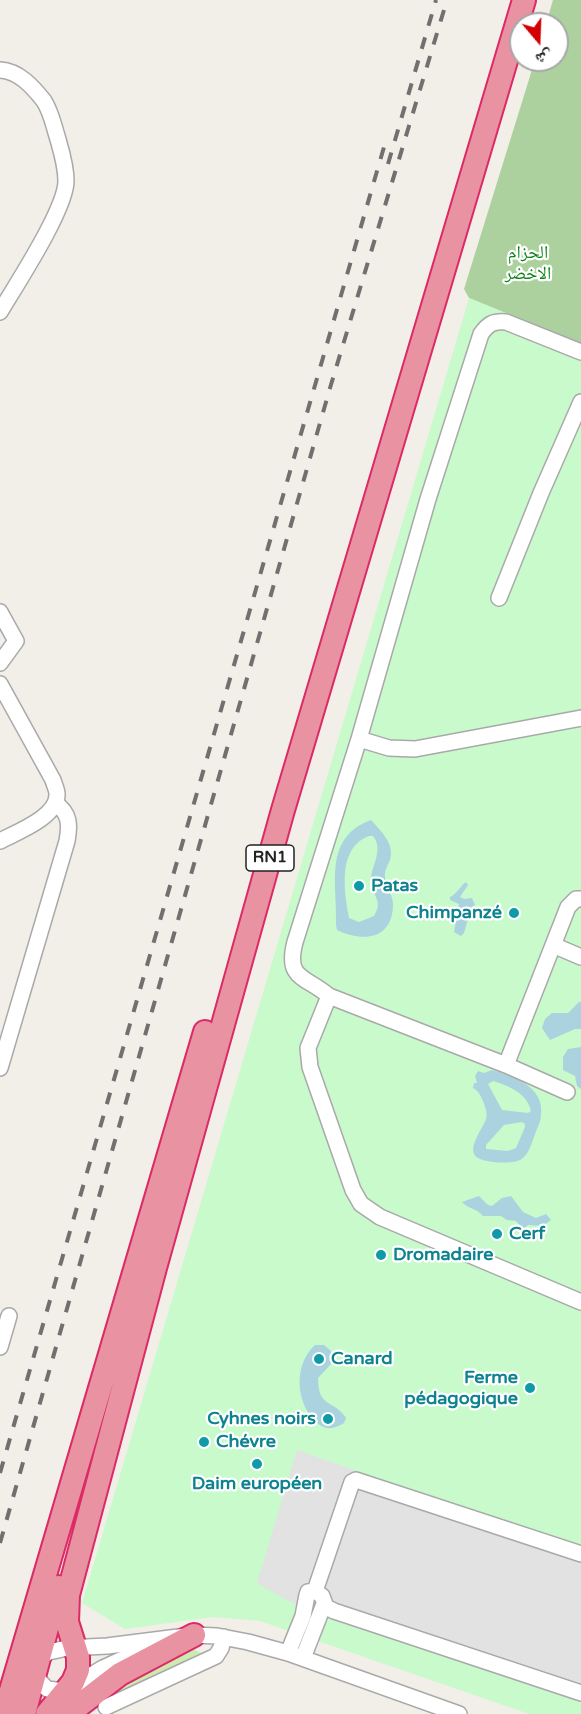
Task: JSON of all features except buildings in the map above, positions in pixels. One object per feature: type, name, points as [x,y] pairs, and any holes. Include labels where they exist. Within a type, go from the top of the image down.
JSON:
[{"type":"highway","name":"RN1","points":[[4,1714],[510,0]]},
{"type":"highway","name":"RN1","points":[[47,1714],[73,1682],[78,1670],[78,1657],[67,1622],[68,1595],[155,1268],[283,810],[524,0]]},
{"type":"highway","points":[[24,1714],[62,1564],[65,1508]]},
{"type":"highway","points":[[68,1714],[120,1674],[194,1635]]},
{"type":"street","points":[[0,70],[20,77],[35,90],[49,109],[63,156],[66,181],[64,196],[51,223],[0,312]]},
{"type":"street","points":[[567,1092],[506,1065],[329,996],[298,976],[293,966],[292,952],[359,739],[428,499],[481,334],[486,326],[496,321],[506,322],[581,352]]},
{"type":"street","points":[[499,598],[581,402]]},
{"type":"street","points":[[0,612],[16,641],[0,663]]},
{"type":"street","points":[[0,684],[53,780],[57,793],[55,803],[46,815],[0,841]]},
{"type":"street","points":[[359,739],[388,748],[415,749],[581,718]]},
{"type":"street","points":[[0,1068],[67,841],[69,826],[67,816],[63,808],[55,803]]},
{"type":"street","points":[[506,1065],[568,907],[576,899],[581,899]]},
{"type":"street","points":[[553,945],[581,957]]},
{"type":"street","points":[[329,996],[308,1048],[310,1067],[346,1171],[361,1204],[380,1217],[581,1302]]},
{"type":"street","points":[[0,1347],[9,1316]]},
{"type":"street","points":[[296,1656],[303,1616],[311,1591],[352,1482],[356,1480],[581,1554]]},
{"type":"street","points":[[311,1591],[322,1596],[326,1607]]},
{"type":"street","points":[[296,1656],[326,1607]]},
{"type":"street","points":[[326,1607],[581,1693]]},
{"type":"street","points":[[165,1640],[113,1663],[65,1691],[47,1689],[38,1666],[53,1650],[165,1640],[194,1635],[224,1637],[296,1656],[425,1708],[459,1714]]},
{"type":"street","points":[[106,1707],[216,1656],[224,1637]]},
{"type":"green space","name":"الحزام الاخضر","points":[[553,0],[581,0],[581,344],[469,298],[464,289],[531,72],[569,72],[569,12],[550,12]]},
{"type":"green space","points":[[469,298],[581,344],[581,1714],[529,1714],[260,1621],[213,1617],[125,1629],[82,1603]]},
{"type":"green space","points":[[186,1648],[203,1654],[96,1705],[85,1705]]},
{"type":"shaded area","points":[[297,1450],[581,1549],[581,1702],[328,1617],[290,1602],[257,1583]]},
{"type":"water","points":[[371,820],[386,838],[391,849],[385,875],[393,901],[392,916],[382,931],[367,937],[347,934],[337,930],[336,925],[336,865],[345,839],[356,828]],"holes":[[[373,836],[377,854],[371,884],[378,907],[374,916],[359,922],[349,918],[345,871],[352,850],[359,842]]]},
{"type":"water","points":[[466,882],[468,885],[460,897],[472,898],[475,905],[464,915],[468,919],[461,936],[454,932],[459,904],[450,900],[450,897]]},
{"type":"water","points":[[581,1002],[581,1029],[575,1029],[550,1040],[542,1028],[545,1019],[552,1013],[568,1013]]},
{"type":"water","points":[[581,1047],[581,1089],[577,1086],[575,1076],[563,1070],[563,1057],[568,1049]]},
{"type":"water","points":[[492,1070],[518,1079],[533,1090],[538,1097],[541,1105],[540,1120],[529,1150],[520,1160],[489,1161],[475,1156],[474,1146],[487,1114],[480,1095],[473,1088],[474,1083],[477,1083],[475,1076],[478,1071],[484,1073]],"holes":[[[493,1081],[521,1095],[526,1099],[531,1111],[528,1113],[502,1110],[488,1084]],[[522,1122],[525,1127],[516,1148],[508,1151],[486,1149],[486,1145],[504,1125]]]},
{"type":"water","points":[[479,1196],[492,1206],[502,1198],[511,1196],[523,1212],[536,1218],[546,1214],[551,1220],[543,1226],[528,1225],[525,1228],[516,1221],[507,1220],[501,1216],[483,1216],[462,1202]]},
{"type":"water","points":[[315,1345],[324,1345],[331,1351],[331,1364],[318,1378],[321,1395],[346,1418],[344,1423],[334,1428],[325,1428],[315,1421],[308,1413],[301,1393],[300,1372],[308,1353]]},
{"type":"railway","points":[[388,164],[436,0]]},
{"type":"railway","points":[[0,1543],[330,388],[447,0]]},
{"type":"railway","points":[[0,1473],[384,147]]},
{"type":"place","name":"Patas","points":[[359,886]]},
{"type":"place","name":"Chimpanzé","points":[[514,913]]},
{"type":"place","name":"Cerf","points":[[497,1234]]},
{"type":"place","name":"Dromadaire","points":[[381,1255]]},
{"type":"place","name":"Canard","points":[[319,1359]]},
{"type":"place","name":"Ferme pédagogique","points":[[530,1388]]},
{"type":"place","name":"Cyhnes noirs","points":[[328,1419]]},
{"type":"place","name":"Chévre","points":[[204,1442]]},
{"type":"place","name":"Daim européen","points":[[257,1464]]}]
